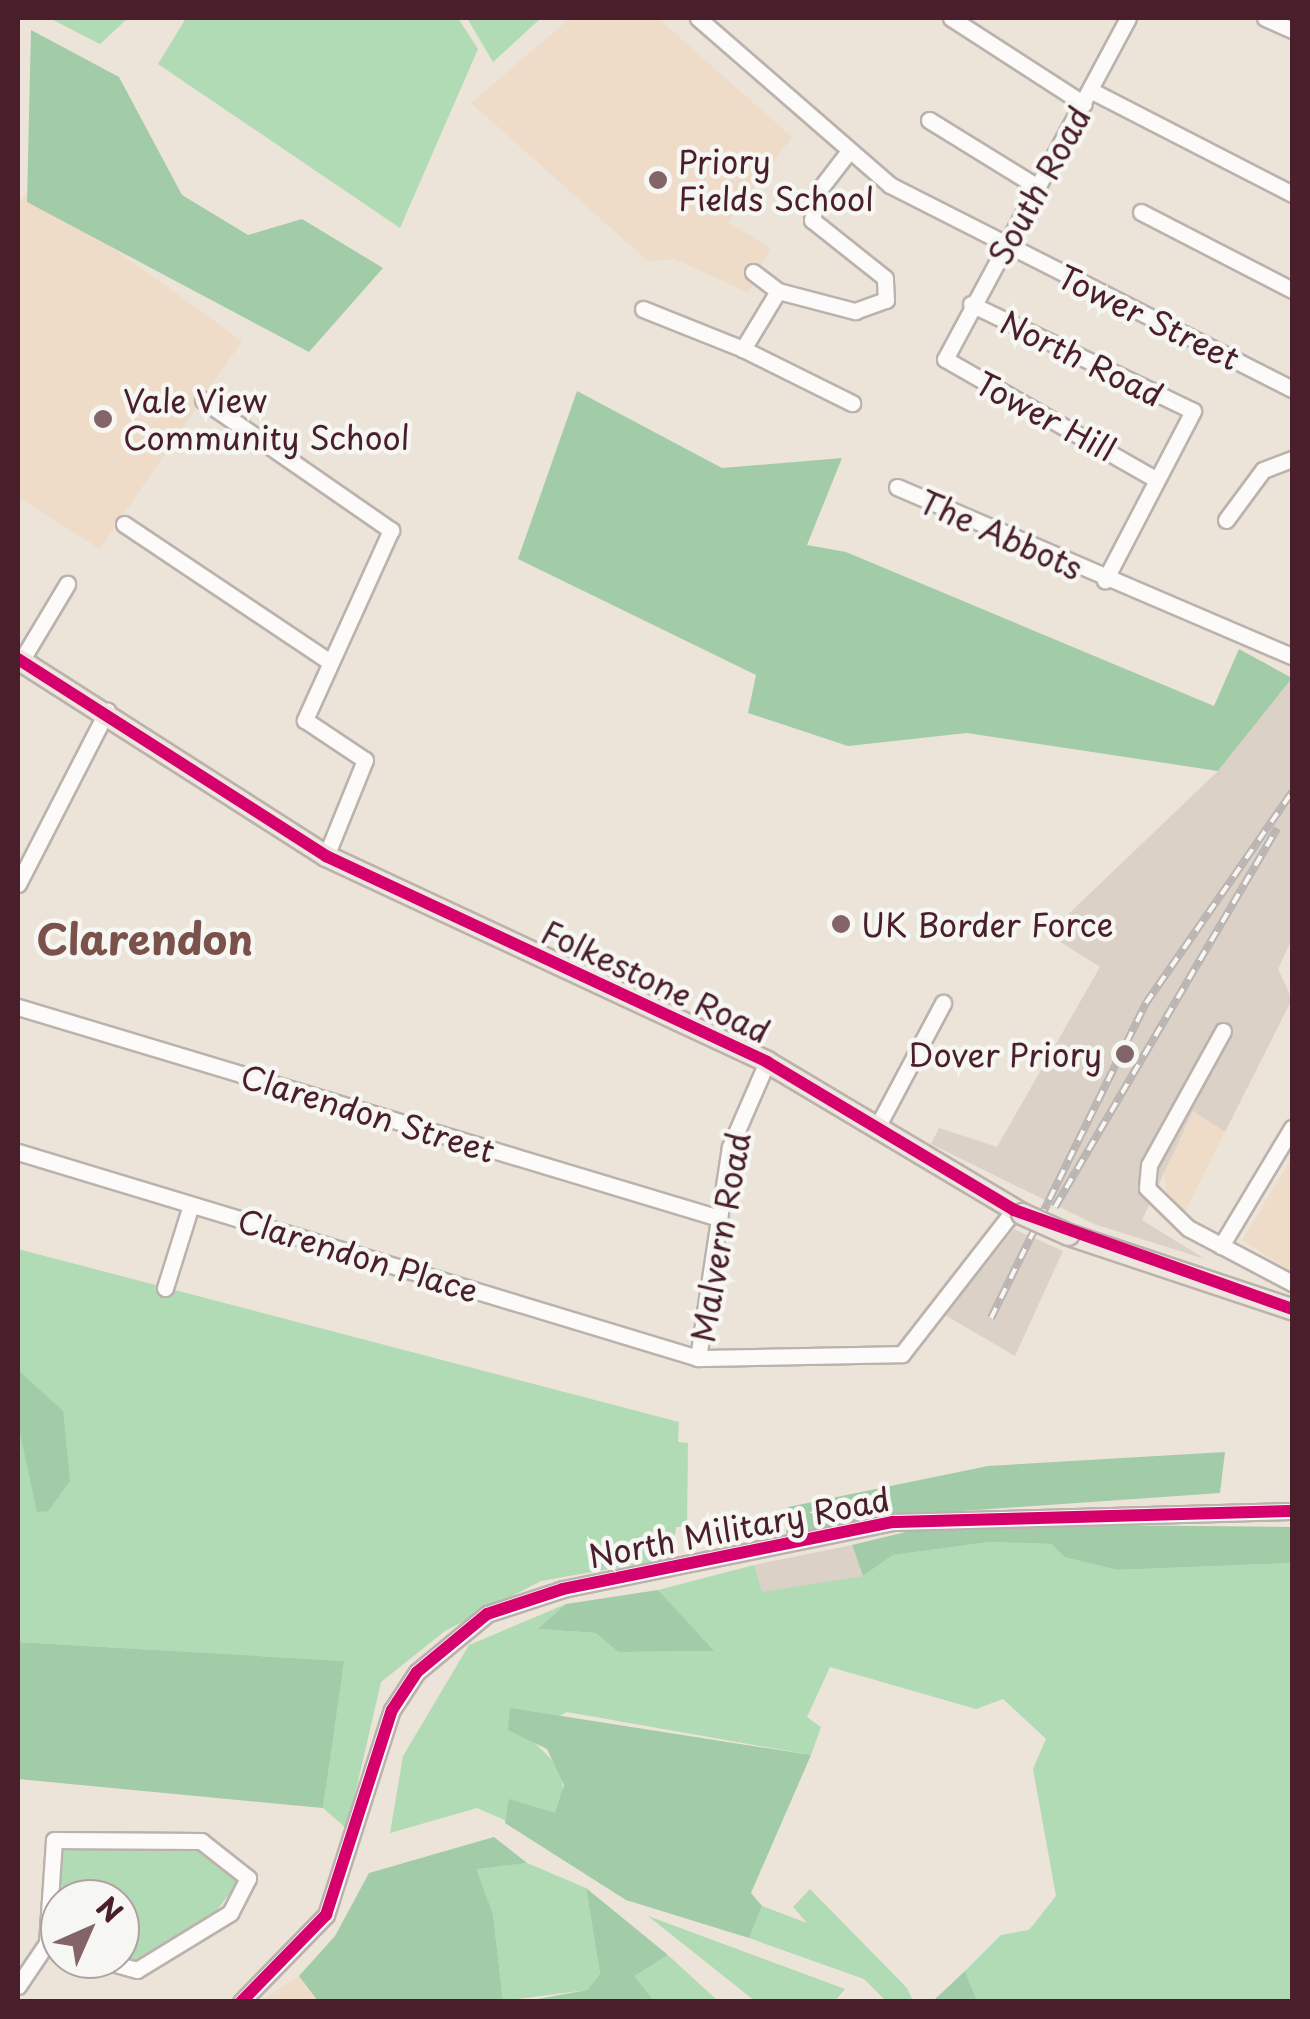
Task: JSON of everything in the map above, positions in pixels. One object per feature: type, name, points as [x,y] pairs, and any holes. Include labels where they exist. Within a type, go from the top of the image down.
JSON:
[{"type":"main road","name":"Folkestone Road","points":[[19,660],[107,711],[326,856],[766,1062],[1018,1212],[1070,1236],[1292,1308]]},
{"type":"street","name":"Tower Street","points":[[698,18],[846,155],[1005,246],[1290,382]]},
{"type":"street","points":[[951,18],[1088,98],[1292,194]]},
{"type":"street","name":"South Road","points":[[945,350],[1088,98],[1128,18]]},
{"type":"street","points":[[1265,18],[1292,30]]},
{"type":"street","points":[[929,120],[1036,186]]},
{"type":"street","points":[[753,272],[778,291],[873,311],[891,290],[812,220],[819,190],[846,155]]},
{"type":"street","points":[[1142,212],[1292,290]]},
{"type":"street","points":[[743,349],[778,291]]},
{"type":"street","name":"North Road","points":[[971,304],[1193,412],[1155,478]]},
{"type":"street","points":[[643,309],[743,349],[852,403]]},
{"type":"street","name":"Tower Hill","points":[[945,350],[952,368],[1155,478]]},
{"type":"street","points":[[203,400],[391,530],[305,720],[365,760],[326,856]]},
{"type":"street","points":[[1226,520],[1263,470],[1292,459]]},
{"type":"street","points":[[1105,580],[1155,478]]},
{"type":"street","name":"The Abbots","points":[[896,487],[1105,580],[1292,656]]},
{"type":"street","points":[[124,524],[330,662]]},
{"type":"street","points":[[19,660],[66,584]]},
{"type":"street","points":[[18,884],[107,711]]},
{"type":"street","points":[[876,1129],[943,1003]]},
{"type":"street","name":"Clarendon Street","points":[[18,1007],[719,1218]]},
{"type":"street","points":[[1223,1031],[1145,1178],[1162,1208],[1221,1246],[1292,1283]]},
{"type":"street","name":"Malvern Road","points":[[698,1358],[730,1148],[766,1062]]},
{"type":"street","points":[[1221,1246],[1292,1128]]},
{"type":"street","name":"Clarendon Place","points":[[18,1152],[698,1358],[902,1354],[1018,1212]]},
{"type":"street","points":[[165,1288],[191,1205]]},
{"type":"street","points":[[1263,1267],[1272,1299]]},
{"type":"street","name":"North Military Road","points":[[241,2002],[326,1915],[352,1854],[392,1710],[409,1685],[467,1627],[520,1601],[892,1522],[1292,1511]]},
{"type":"street","points":[[54,1879],[54,1840],[201,1840],[248,1878],[230,1912],[140,1968]]},
{"type":"street","points":[[18,1986],[40,1959]]},
{"type":"shaded area","name":"Priory Fields School","points":[[570,18],[658,18],[792,137],[728,222],[770,248],[749,293],[675,259],[648,261],[471,103]]},
{"type":"shaded area","name":"Vale View Community School","points":[[31,189],[242,341],[100,549],[18,497],[18,203]]},
{"type":"shaded area","points":[[1292,678],[1292,939],[1278,969],[1292,999],[1225,1132],[1193,1111],[1142,1220],[1205,1259],[1094,1224],[931,1144],[939,1128],[997,1147],[1100,967],[1054,938],[1059,923],[1218,771]]},
{"type":"shaded area","points":[[1193,1111],[1225,1132],[1185,1212],[1168,1197],[1163,1168]]},
{"type":"shaded area","points":[[1292,1157],[1292,1272],[1242,1240]]},
{"type":"shaded area","points":[[1014,1229],[1063,1251],[1015,1356],[945,1315]]},
{"type":"shaded area","points":[[852,1545],[863,1576],[762,1593],[754,1565]]},
{"type":"shaded area","points":[[299,1976],[318,2001],[260,2001]]},
{"type":"green space","points":[[49,18],[128,18],[100,44]]},
{"type":"green space","points":[[186,18],[458,18],[478,49],[400,228],[158,64]]},
{"type":"green space","points":[[467,18],[541,18],[493,62]]},
{"type":"green space","points":[[31,30],[119,77],[182,195],[248,235],[302,219],[383,268],[309,352],[27,202]]},
{"type":"green space","points":[[577,391],[722,468],[842,458],[807,545],[846,552],[1214,706],[1239,649],[1292,678],[1218,771],[967,733],[848,746],[748,713],[756,675],[518,559]]},
{"type":"green space","points":[[18,1249],[679,1422],[678,1442],[688,1443],[687,1527],[676,1527],[672,1558],[541,1581],[445,1631],[381,1682],[347,1829],[323,1808],[343,1661],[18,1642]]},
{"type":"green space","points":[[18,1370],[63,1411],[70,1481],[48,1511],[37,1512],[18,1424]]},
{"type":"green space","points":[[1225,1452],[1220,1493],[905,1515],[786,1536],[788,1507],[988,1466]]},
{"type":"green space","points":[[926,1527],[1292,1527],[1292,1563],[1117,1570],[1064,1557],[1051,1544],[990,1542],[893,1555],[863,1576],[852,1545]]},
{"type":"green space","points":[[990,1542],[1051,1544],[1064,1557],[1117,1570],[1292,1563],[1292,2001],[977,2001],[965,1971],[1001,1935],[1029,1930],[1056,1896],[1033,1769],[1046,1739],[1003,1699],[976,1709],[830,1667],[807,1717],[821,1727],[811,1755],[567,1712],[526,1734],[562,1770],[563,1800],[545,1838],[477,1808],[390,1833],[403,1756],[469,1645],[566,1604],[539,1629],[596,1633],[618,1652],[712,1651],[658,1590],[754,1565],[762,1592],[863,1576],[893,1555]]},
{"type":"green space","points":[[658,1590],[714,1651],[618,1652],[596,1633],[538,1629],[566,1604]]},
{"type":"green space","points":[[18,1642],[344,1661],[323,1808],[18,1779]]},
{"type":"green space","points":[[510,1708],[811,1755],[751,1893],[762,1906],[749,1938],[626,1900],[505,1823],[509,1799],[555,1813],[564,1785],[547,1749],[508,1730]]},
{"type":"green space","points":[[494,1837],[527,1863],[476,1869],[493,1914],[503,2001],[318,2001],[299,1976],[335,1936],[369,1873]]},
{"type":"green space","points":[[82,1842],[200,1846],[241,1879],[206,1924],[142,1965],[140,1879],[57,1879],[60,1846]]},
{"type":"green space","points":[[527,1863],[586,1888],[600,1974],[587,1990],[503,2001],[493,1914],[475,1868]]},
{"type":"green space","points":[[586,1888],[668,1955],[634,1976],[654,2001],[527,2001],[587,1990],[600,1974]]},
{"type":"green space","points":[[810,1889],[907,1988],[913,2001],[886,2001],[864,1979],[749,1938],[762,1906],[807,1923],[793,1907]]},
{"type":"green space","points":[[648,1916],[845,1989],[835,2001],[755,2001]]},
{"type":"green space","points":[[668,1955],[718,2001],[654,2001],[631,1977]]},
{"type":"green space","points":[[965,1971],[977,2001],[933,2001]]},
{"type":"railway","points":[[991,1318],[1146,1003],[1292,792]]},
{"type":"railway","points":[[1055,1207],[1277,828]]},
{"type":"cycle path","points":[[18,659],[326,856],[767,1062],[1014,1210],[1292,1309]]},
{"type":"cycle path","points":[[241,2002],[326,1915],[392,1710],[417,1672],[487,1614],[563,1589],[893,1522],[1292,1511]]},
{"type":"place","name":"Priory Fields School","points":[[658,180]]},
{"type":"place","name":"Vale View Community School","points":[[103,419]]},
{"type":"place","name":"UK Border Force","points":[[841,924]]},
{"type":"place","name":"Dover Priory","points":[[1125,1054]]},
{"type":"district","name":"Clarendon","points":[[145,938]]}]
